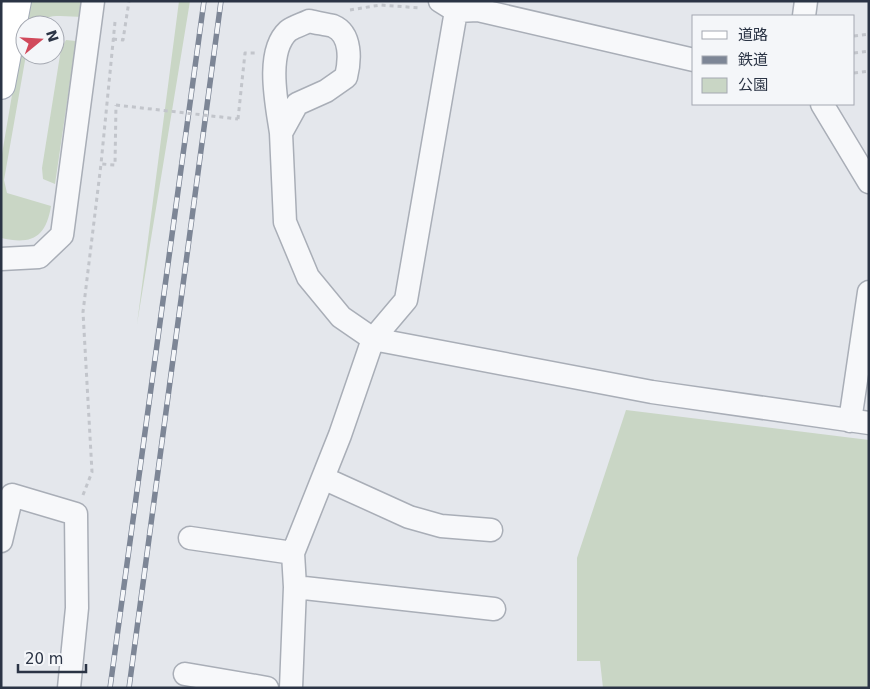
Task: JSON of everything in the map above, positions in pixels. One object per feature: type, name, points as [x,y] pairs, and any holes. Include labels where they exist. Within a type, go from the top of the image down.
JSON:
[{"type":"main road","points":[[1,85],[17,1]]},
{"type":"street","points":[[1,259],[39,258],[62,235],[92,1]]},
{"type":"street","points":[[804,15],[806,1]]},
{"type":"street","points":[[290,688],[295,587],[293,553],[373,339],[406,300],[448,6],[478,10],[692,60]]},
{"type":"street","points":[[281,133],[297,104],[326,91],[346,77],[350,62],[346,40],[335,27],[309,21],[288,31],[275,53],[276,98],[281,133],[285,222],[308,277],[341,317],[373,339],[652,392],[859,422],[869,292]]},
{"type":"street","points":[[823,105],[869,182]]},
{"type":"street","points":[[322,478],[409,517],[441,526],[491,530]]},
{"type":"street","points":[[1,541],[12,495],[76,514],[77,608],[69,688]]},
{"type":"street","points":[[190,538],[293,553]]},
{"type":"street","points":[[295,587],[494,609]]},
{"type":"street","points":[[184,674],[267,688]]},
{"type":"path","points":[[113,39],[123,40],[129,1]]},
{"type":"path","points":[[335,27],[350,10],[380,4],[448,6]]},
{"type":"path","points":[[76,514],[92,472],[83,312],[101,164],[115,20]]},
{"type":"path","points":[[855,36],[869,34]]},
{"type":"path","points":[[855,53],[869,51]]},
{"type":"path","points":[[101,164],[115,165],[116,105],[238,119],[245,53],[275,53]]},
{"type":"path","points":[[855,73],[869,71]]},
{"type":"green space","points":[[29,1],[83,1],[83,17],[25,15]]},
{"type":"green space","points":[[179,1],[190,1],[137,324]]},
{"type":"green space","points":[[66,40],[76,41],[55,184],[43,179],[42,168],[58,65],[65,65]]},
{"type":"green space","points":[[17,65],[24,65],[4,180],[7,193],[51,206],[45,225],[35,237],[21,240],[1,238],[1,160]]},
{"type":"green space","points":[[626,410],[869,440],[869,688],[603,688],[600,661],[577,661],[577,558]]},
{"type":"railway","points":[[110,688],[204,1]]},
{"type":"railway","points":[[129,688],[221,1]]}]
